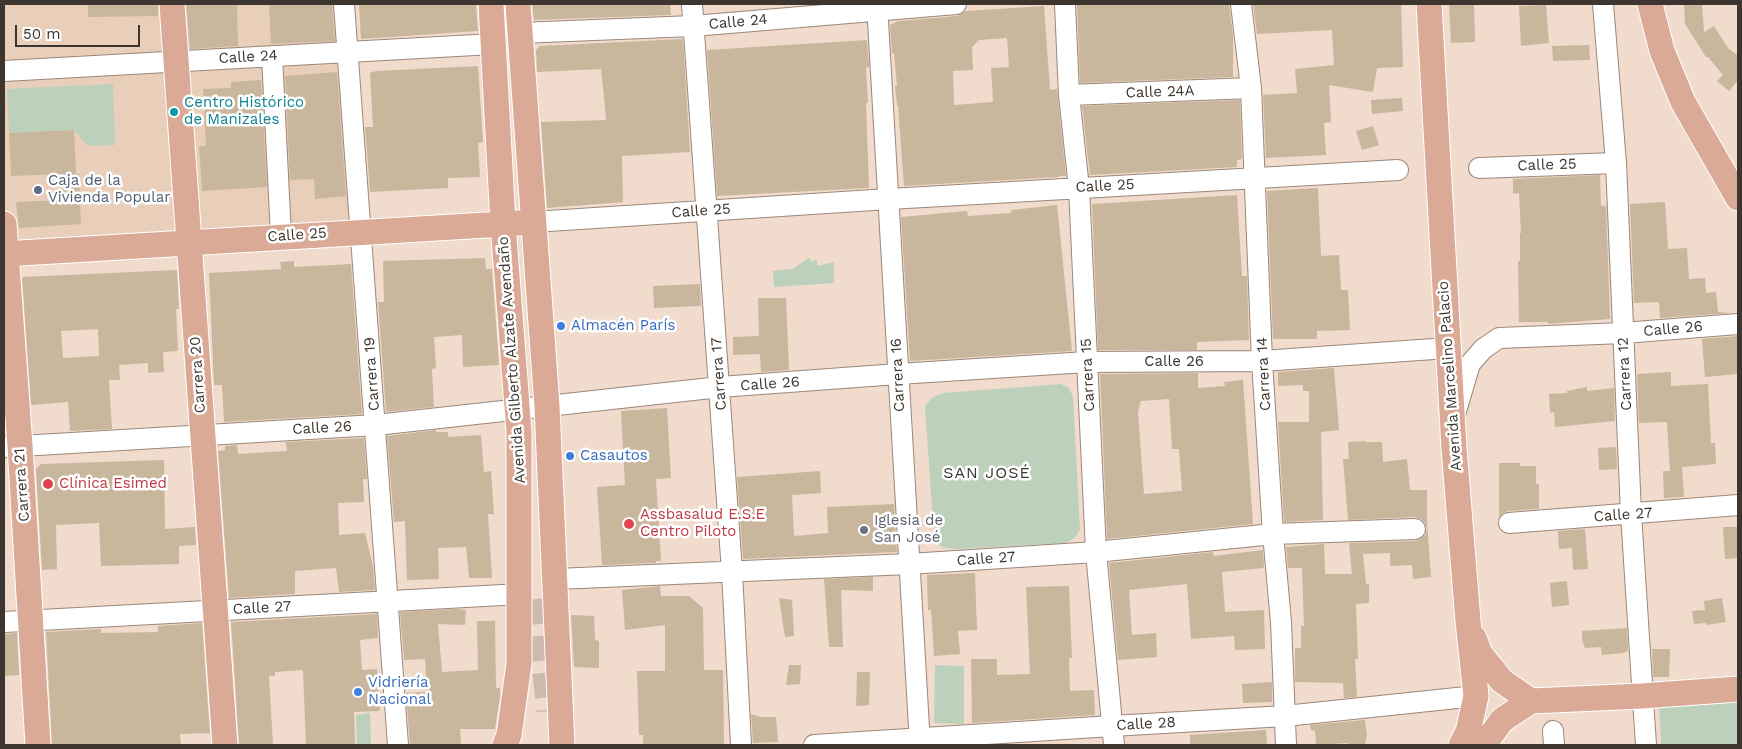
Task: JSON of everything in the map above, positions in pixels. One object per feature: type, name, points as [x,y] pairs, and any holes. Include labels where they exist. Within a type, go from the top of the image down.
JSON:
[{"type":"main road","name":"Carrera 20","points":[[172,4],[225,745]]},
{"type":"main road","name":"Avenida Gilberto Alzate Avendaño","points":[[491,4],[529,596],[505,745]]},
{"type":"main road","name":"Avenida Gilberto Alzate Avendaño","points":[[518,4],[547,406],[562,745]]},
{"type":"main road","name":"Avenida Marcelino Palacio","points":[[1429,4],[1453,423],[1468,622],[1476,696],[1468,732],[1461,745]]},
{"type":"main road","points":[[1650,4],[1662,51],[1683,102],[1738,198]]},
{"type":"main road","name":"Calle 25","points":[[5,254],[533,222]]},
{"type":"main road","name":"Carrera 21","points":[[4,224],[12,447],[30,621],[38,745]]},
{"type":"main road","points":[[1468,622],[1480,654],[1502,681],[1531,701]]},
{"type":"main road","points":[[1484,745],[1502,720],[1531,701],[1738,689]]},
{"type":"street","name":"Carrera 19","points":[[344,4],[398,745]]},
{"type":"street","name":"Carrera 17","points":[[692,4],[720,387],[741,745]]},
{"type":"street","name":"Calle 24","points":[[520,33],[693,26],[878,6],[956,4]]},
{"type":"street","name":"Carrera 15","points":[[1065,4],[1069,95],[1079,188],[1096,552],[1113,735]]},
{"type":"street","name":"Carrera 14","points":[[1242,4],[1251,88],[1262,361],[1273,534],[1281,622],[1286,745]]},
{"type":"street","name":"Carrera 12","points":[[1603,4],[1616,163],[1632,514],[1646,745]]},
{"type":"street","name":"Carrera 16","points":[[878,6],[919,741]]},
{"type":"street","name":"Calle 24","points":[[4,71],[493,44]]},
{"type":"street","points":[[272,56],[281,236]]},
{"type":"street","name":"Calle 24A","points":[[1069,95],[1251,88]]},
{"type":"street","name":"Calle 25","points":[[1479,168],[1616,163]]},
{"type":"street","name":"Calle 25","points":[[533,222],[888,199],[1398,170]]},
{"type":"street","name":"Calle 26","points":[[1453,423],[1470,364],[1483,349],[1499,338],[1623,334],[1738,324]]},
{"type":"street","name":"Calle 26","points":[[12,447],[376,425],[519,421],[547,406],[720,387],[898,374],[1087,362],[1262,361],[1448,348]]},
{"type":"street","name":"Calle 27","points":[[1509,523],[1738,505]]},
{"type":"street","name":"Calle 27","points":[[556,579],[909,564],[1096,552],[1273,534],[1416,529]]},
{"type":"street","name":"Calle 27","points":[[4,622],[389,601],[529,596]]},
{"type":"street","name":"Calle 28","points":[[814,745],[1113,735],[1476,696]]},
{"type":"shaded area","name":"Centro Histórico de Manizales","points":[[4,4],[336,4],[354,220],[4,245]]},
{"type":"green space","points":[[113,84],[115,145],[88,146],[74,130],[9,133],[7,89]]},
{"type":"green space","points":[[809,258],[811,262],[817,259],[817,266],[834,262],[834,283],[774,287],[773,271],[792,269]]},
{"type":"green space","name":"SAN JOSÉ","points":[[1061,384],[1069,388],[1073,397],[1080,529],[1076,536],[1065,543],[954,549],[940,545],[934,537],[925,407],[929,401],[935,396],[944,393]]},
{"type":"green space","points":[[935,665],[964,666],[964,724],[934,723]]},
{"type":"green space","points":[[1659,702],[1738,702],[1738,745],[1661,745]]},
{"type":"green space","points":[[370,713],[371,745],[357,745],[356,715]]},
{"type":"building","points":[[88,4],[158,4],[158,16],[88,17]]},
{"type":"building","points":[[186,4],[237,4],[238,46],[190,49]]},
{"type":"building","points":[[269,4],[332,4],[335,41],[271,44]]},
{"type":"building","points":[[359,4],[476,4],[478,31],[361,39]]},
{"type":"building","points":[[532,4],[670,4],[671,15],[534,20]]},
{"type":"building","points":[[1077,4],[1229,4],[1233,35],[1233,77],[1080,83]]},
{"type":"building","points":[[1253,4],[1401,4],[1403,67],[1377,68],[1373,92],[1329,85],[1331,122],[1324,123],[1326,155],[1266,158],[1263,95],[1297,93],[1295,69],[1334,65],[1332,30],[1257,34]]},
{"type":"building","points":[[1449,4],[1474,4],[1475,42],[1451,43]]},
{"type":"building","points":[[1684,4],[1702,4],[1704,32],[1714,26],[1728,48],[1738,56],[1738,80],[1729,91],[1717,81],[1723,75],[1706,57],[1685,24]]},
{"type":"building","points":[[1546,5],[1549,43],[1521,46],[1519,6]]},
{"type":"building","points":[[1044,6],[1050,90],[1057,89],[1066,176],[904,186],[895,86],[897,86],[890,25],[898,21],[957,16],[965,11]],"holes":[[[1007,38],[1009,67],[991,68],[993,102],[954,105],[953,71],[973,70],[972,47],[979,40]]]},
{"type":"building","points":[[683,39],[690,152],[622,156],[623,202],[547,208],[541,122],[606,120],[601,69],[537,72],[536,50],[540,46]]},
{"type":"building","points":[[867,40],[869,67],[866,68],[868,103],[866,103],[869,188],[717,196],[707,50]]},
{"type":"building","points":[[1589,45],[1590,60],[1553,61],[1552,46]]},
{"type":"building","points":[[478,66],[483,142],[478,143],[480,177],[448,178],[448,188],[370,192],[365,127],[373,127],[370,73],[376,71]]},
{"type":"building","points":[[337,72],[346,196],[315,199],[314,179],[290,180],[285,76]]},
{"type":"building","points":[[261,80],[267,187],[202,191],[199,146],[206,146],[203,89],[231,88],[231,82]]},
{"type":"building","points":[[1402,98],[1403,111],[1372,114],[1371,100]]},
{"type":"building","points":[[1240,100],[1242,159],[1237,160],[1237,167],[1090,175],[1082,106]]},
{"type":"building","points":[[1373,126],[1379,145],[1362,150],[1356,131]]},
{"type":"building","points":[[74,130],[76,174],[79,174],[81,224],[19,228],[16,202],[63,200],[62,174],[11,176],[9,133]]},
{"type":"building","points":[[1600,175],[1601,206],[1606,206],[1610,319],[1548,324],[1548,322],[1519,322],[1518,261],[1520,261],[1521,233],[1519,193],[1513,194],[1513,179]]},
{"type":"building","points":[[1318,188],[1321,256],[1339,255],[1341,290],[1348,290],[1350,330],[1317,331],[1317,339],[1273,339],[1267,191]]},
{"type":"building","points":[[1237,195],[1242,276],[1247,276],[1249,340],[1197,342],[1197,350],[1098,350],[1092,204]]},
{"type":"building","points":[[1665,202],[1668,249],[1687,248],[1689,279],[1705,278],[1706,293],[1716,292],[1718,312],[1731,313],[1660,318],[1659,302],[1634,303],[1630,204]]},
{"type":"building","points":[[1057,205],[1072,351],[910,361],[901,217],[967,211],[968,216],[1011,213],[1011,210]]},
{"type":"building","points":[[485,258],[486,269],[492,269],[499,365],[463,367],[462,335],[434,337],[436,368],[432,369],[434,407],[386,412],[378,302],[384,302],[383,261]]},
{"type":"building","points":[[294,261],[294,267],[351,264],[362,414],[224,422],[222,385],[214,385],[209,273],[281,269],[280,262]]},
{"type":"building","points":[[177,270],[179,309],[176,309],[178,351],[163,352],[164,372],[148,373],[148,363],[119,365],[120,380],[109,380],[112,429],[70,431],[68,402],[31,405],[22,277]],"holes":[[[98,329],[99,356],[63,358],[61,331]]]},
{"type":"building","points":[[700,284],[701,306],[654,308],[653,286]]},
{"type":"building","points":[[758,298],[786,298],[789,370],[761,372],[760,354],[733,355],[733,337],[759,336]]},
{"type":"building","points":[[1738,336],[1738,374],[1705,377],[1702,339]]},
{"type":"building","points":[[1334,368],[1339,430],[1321,432],[1323,520],[1284,522],[1278,422],[1309,422],[1309,391],[1303,391],[1303,385],[1278,386],[1278,372]]},
{"type":"building","points":[[1671,372],[1671,386],[1708,384],[1711,443],[1715,443],[1716,464],[1682,467],[1684,497],[1664,498],[1663,471],[1670,471],[1667,422],[1639,423],[1637,374]]},
{"type":"building","points":[[1198,373],[1198,388],[1225,386],[1224,382],[1243,380],[1253,524],[1107,539],[1100,374]],"holes":[[[1169,399],[1172,449],[1179,449],[1182,491],[1144,494],[1138,412],[1141,401]]]},
{"type":"building","points":[[1587,387],[1587,391],[1614,388],[1615,421],[1555,427],[1554,412],[1550,413],[1549,394],[1567,393],[1567,391]]},
{"type":"building","points":[[667,408],[671,478],[656,479],[661,561],[656,561],[656,563],[602,565],[597,487],[625,485],[621,411]]},
{"type":"building","points":[[436,430],[436,432],[448,432],[448,437],[481,435],[484,472],[491,471],[494,514],[488,514],[492,578],[469,578],[466,547],[438,548],[439,579],[407,580],[405,521],[394,522],[387,436]]},
{"type":"building","points":[[364,438],[367,479],[363,479],[364,502],[338,503],[339,535],[365,533],[373,566],[375,590],[339,592],[336,568],[295,571],[295,594],[229,598],[218,451],[225,450],[225,446],[237,445],[238,454],[287,451],[286,442]]},
{"type":"building","points":[[1348,442],[1382,442],[1383,462],[1407,459],[1410,490],[1427,490],[1431,577],[1413,579],[1412,565],[1390,566],[1390,553],[1363,554],[1366,584],[1369,584],[1369,603],[1356,604],[1358,659],[1355,659],[1357,697],[1344,698],[1343,683],[1295,682],[1295,648],[1301,648],[1301,626],[1304,626],[1302,568],[1288,568],[1286,547],[1324,544],[1325,574],[1352,574],[1349,543],[1415,541],[1425,535],[1427,529],[1425,523],[1415,517],[1348,520],[1343,459],[1349,459]]},
{"type":"building","points":[[1616,447],[1617,469],[1599,470],[1598,448]]},
{"type":"building","points":[[164,460],[165,529],[195,527],[196,545],[179,546],[179,564],[101,566],[99,523],[56,525],[57,569],[42,570],[36,469],[41,464]]},
{"type":"building","points":[[1499,463],[1520,463],[1520,466],[1536,466],[1536,484],[1539,484],[1539,509],[1508,511],[1499,517]]},
{"type":"building","points":[[820,471],[821,493],[792,495],[794,536],[828,533],[827,507],[894,504],[897,552],[743,559],[737,477]]},
{"type":"building","points":[[1723,527],[1738,527],[1738,558],[1725,559]]},
{"type":"building","points":[[1585,529],[1588,569],[1573,570],[1572,548],[1559,549],[1558,531]]},
{"type":"building","points":[[1263,550],[1264,568],[1222,572],[1225,612],[1264,610],[1265,649],[1235,650],[1234,636],[1191,639],[1187,584],[1129,590],[1132,635],[1156,633],[1157,657],[1118,660],[1109,563],[1213,552],[1214,556]]},
{"type":"building","points":[[975,573],[977,630],[958,631],[960,654],[934,656],[931,610],[928,610],[927,575]]},
{"type":"building","points":[[873,577],[873,591],[841,590],[843,647],[829,647],[824,579]]},
{"type":"building","points":[[1567,581],[1569,605],[1552,607],[1550,583]]},
{"type":"building","points":[[660,586],[661,596],[689,596],[703,608],[704,670],[723,670],[724,745],[643,745],[643,735],[639,735],[637,671],[665,671],[665,625],[625,630],[622,590]]},
{"type":"building","points":[[1069,586],[1072,658],[1069,658],[1070,691],[1094,690],[1095,715],[972,723],[971,659],[997,659],[997,675],[1030,674],[1026,587]]},
{"type":"building","points":[[779,598],[792,600],[794,636],[785,637]]},
{"type":"building","points":[[1722,598],[1726,622],[1707,625],[1706,623],[1694,624],[1692,611],[1705,610],[1704,601]]},
{"type":"building","points":[[466,610],[465,625],[438,624],[442,672],[478,670],[477,621],[495,621],[496,688],[500,688],[500,697],[495,729],[460,729],[461,745],[410,745],[406,693],[427,692],[425,659],[404,660],[400,612]]},
{"type":"building","points":[[377,614],[378,638],[360,640],[362,670],[377,669],[380,711],[354,712],[355,745],[306,745],[303,670],[275,672],[275,676],[269,676],[273,745],[239,745],[231,622]]},
{"type":"building","points":[[571,615],[594,616],[595,640],[599,641],[599,668],[574,667]]},
{"type":"building","points":[[202,623],[210,733],[180,734],[181,745],[52,745],[46,632],[101,629],[101,633],[158,632],[158,626]]},
{"type":"building","points":[[1627,628],[1628,651],[1623,653],[1602,655],[1601,647],[1585,648],[1582,640],[1582,631]]},
{"type":"building","points":[[17,633],[19,675],[4,676],[4,634]]},
{"type":"building","points":[[1652,649],[1670,649],[1669,677],[1653,677]]},
{"type":"building","points":[[789,665],[801,665],[800,684],[786,685]]},
{"type":"building","points":[[857,672],[870,672],[869,705],[856,706]]},
{"type":"building","points":[[1272,682],[1272,702],[1243,703],[1242,684]]},
{"type":"building","points":[[751,714],[761,717],[776,717],[778,742],[753,743]]},
{"type":"building","points":[[1365,720],[1367,736],[1365,745],[1349,745],[1348,743],[1316,745],[1315,731],[1311,730],[1310,725]]},
{"type":"building","points":[[1266,730],[1267,745],[1190,745],[1190,735]]},
{"type":"tunnel","points":[[537,599],[549,711]]},
{"type":"place","name":"Centro Histórico de Manizales","points":[[174,112]]},
{"type":"place","name":"Caja de la Vivienda Popular","points":[[38,190]]},
{"type":"place","name":"Almacén París","points":[[561,326]]},
{"type":"place","name":"Casautos","points":[[570,456]]},
{"type":"place","name":"Clínica Esimed","points":[[48,484]]},
{"type":"place","name":"Assbasalud E.S.E Centro Piloto","points":[[629,524]]},
{"type":"place","name":"Iglesia de San José","points":[[864,530]]},
{"type":"place","name":"Vidriería Nacional","points":[[358,692]]},
{"type":"district","name":"SAN JOSÉ","points":[[987,473]]}]
